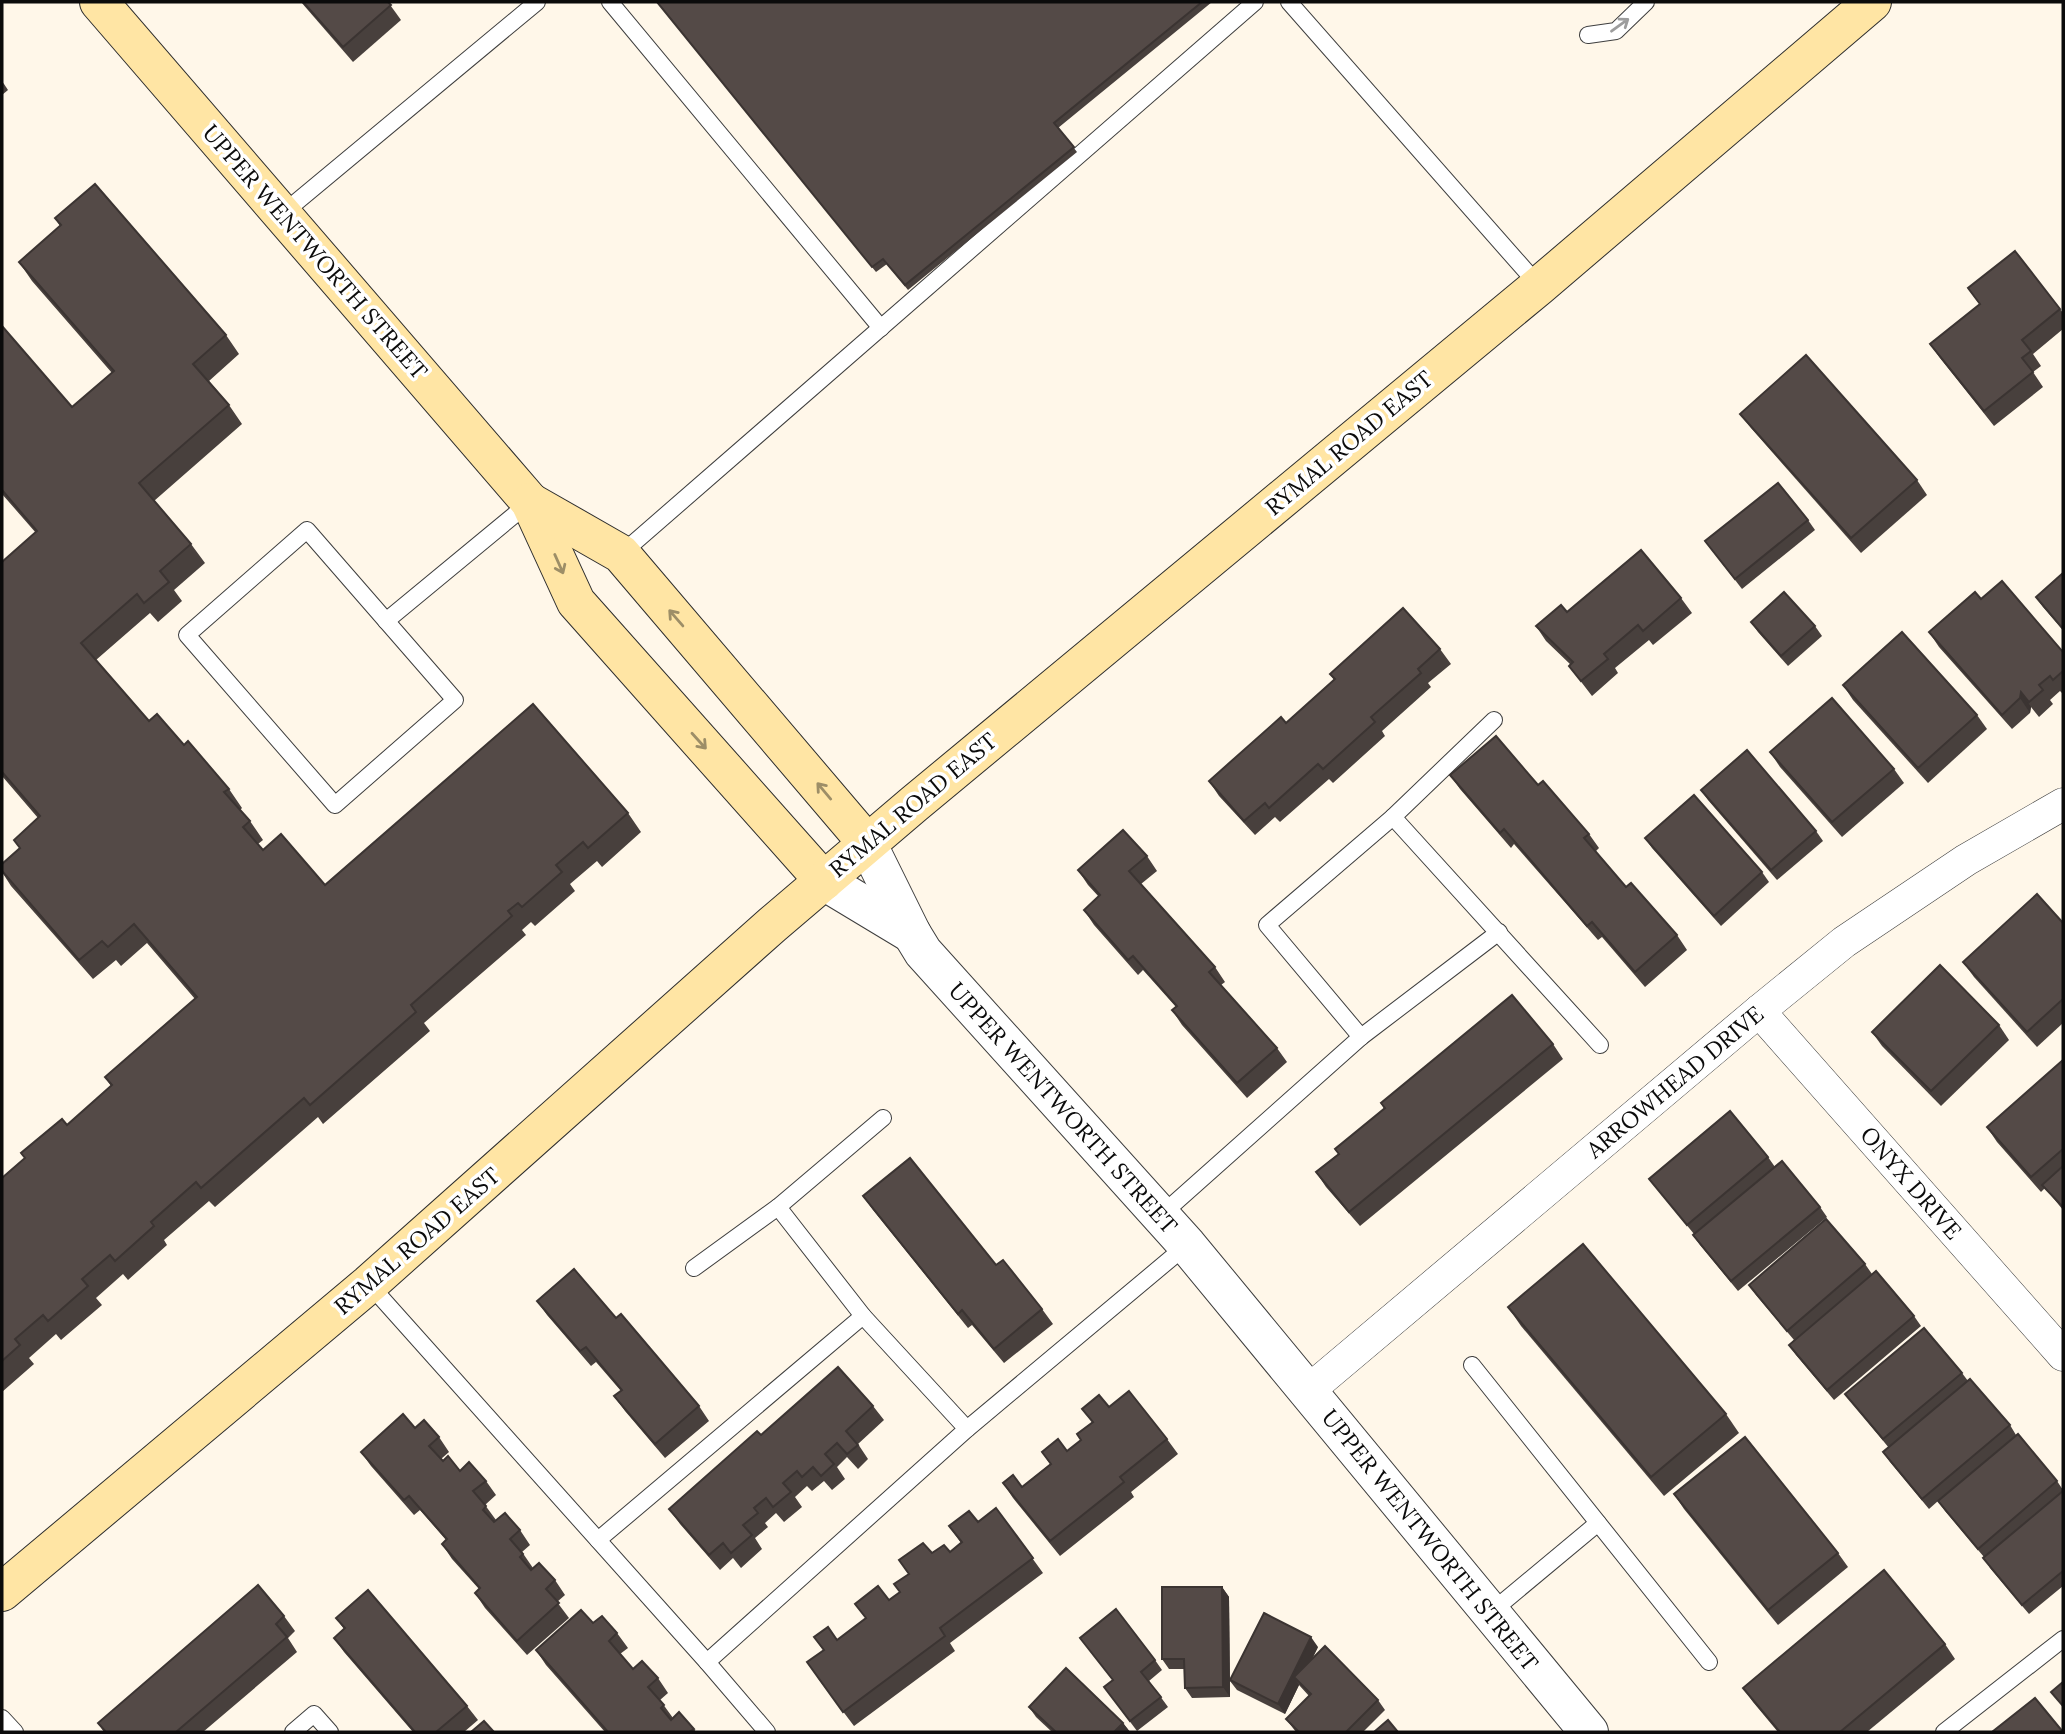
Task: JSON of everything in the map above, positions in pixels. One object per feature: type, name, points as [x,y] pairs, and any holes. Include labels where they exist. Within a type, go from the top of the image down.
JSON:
[{"type":"main road","name":"UPPER WENTWORTH STREET","points":[[99,2],[530,502],[576,602],[824,881]]},
{"type":"main road","name":"RYMAL ROAD EAST","points":[[2,1592],[369,1284],[867,843],[1539,286],[1872,2]]},
{"type":"main road","name":"UPPER WENTWORTH STREET","points":[[530,502],[621,554],[867,843]]},
{"type":"street","name":"ARROWHEAD DRIVE","points":[[1308,1391],[1844,942],[1966,860],[2063,804]]},
{"type":"street","name":"UPPER WENTWORTH STREET","points":[[867,843],[912,934],[932,962],[1187,1245],[1490,1613],[1582,1730]]},
{"type":"street","name":"RYMAL ROAD EAST","points":[[824,881],[912,934]]},
{"type":"street","name":"ONYX DRIVE","points":[[1759,1011],[2063,1355]]},
{"type":"lane","points":[[282,214],[537,2]]},
{"type":"lane","points":[[610,2],[881,328]]},
{"type":"lane","points":[[621,554],[1255,2]]},
{"type":"lane","points":[[1289,2],[1539,286]]},
{"type":"lane","points":[[1588,35],[1616,31],[1646,2]]},
{"type":"lane","points":[[386,621],[530,502]]},
{"type":"lane","points":[[307,530],[386,621],[455,700],[335,805],[187,635],[307,530]]},
{"type":"lane","points":[[1361,1037],[1267,925],[1393,817],[1494,720]]},
{"type":"lane","points":[[1393,817],[1600,1045]]},
{"type":"lane","points":[[1160,1216],[1361,1037],[1499,932]]},
{"type":"lane","points":[[694,1268],[778,1207],[883,1118]]},
{"type":"lane","points":[[778,1207],[863,1315],[968,1429]]},
{"type":"lane","points":[[707,1662],[968,1429],[1187,1245]]},
{"type":"lane","points":[[369,1284],[767,1732]]},
{"type":"lane","points":[[598,1540],[863,1315]]},
{"type":"lane","points":[[1472,1365],[1709,1662]]},
{"type":"lane","points":[[1490,1613],[1598,1523]]},
{"type":"lane","points":[[1944,1732],[2063,1639]]},
{"type":"lane","points":[[293,1732],[314,1714],[330,1732]]},
{"type":"lane","points":[[2,1718],[15,1732]]},
{"type":"building","points":[[303,2],[388,2],[391,5],[343,47]]},
{"type":"building","points":[[657,2],[1202,2],[1054,123],[1074,147],[905,285],[883,259],[872,267]]},
{"type":"building","points":[[95,184],[226,335],[193,364],[229,405],[139,483],[191,544],[160,571],[169,582],[144,603],[137,594],[81,643],[149,721],[157,714],[184,745],[188,741],[229,789],[224,792],[250,821],[243,827],[263,850],[281,834],[325,885],[533,704],[628,813],[588,848],[583,842],[556,865],[562,872],[522,907],[518,903],[508,911],[512,916],[411,1005],[416,1012],[310,1105],[304,1098],[201,1188],[196,1182],[151,1222],[154,1226],[115,1261],[110,1255],[82,1279],[88,1286],[48,1321],[43,1315],[15,1339],[20,1345],[2,1361],[2,1178],[25,1158],[21,1153],[62,1119],[67,1125],[112,1085],[105,1077],[197,997],[134,924],[108,947],[102,941],[79,960],[2,871],[2,864],[20,848],[14,840],[40,816],[2,772],[2,562],[37,531],[2,490],[2,326],[72,407],[114,371],[19,262],[61,225],[55,218]]},
{"type":"building","points":[[2015,251],[2060,309],[2022,340],[2031,351],[2022,358],[2033,372],[1984,411],[1930,344],[1980,304],[1968,288]]},
{"type":"building","points":[[1806,355],[1917,480],[1851,538],[1740,414]]},
{"type":"building","points":[[1778,483],[1808,520],[1735,579],[1705,541]]},
{"type":"building","points":[[1641,550],[1681,598],[1643,631],[1638,625],[1604,654],[1608,659],[1581,681],[1569,666],[1573,662],[1536,626],[1561,605],[1567,612]]},
{"type":"building","points":[[2063,573],[2063,629],[2036,597]]},
{"type":"building","points":[[2002,581],[2063,652],[2063,671],[2053,680],[2050,676],[2039,685],[2043,690],[2029,702],[2021,692],[2020,698],[2002,715],[1929,632],[1975,592],[1981,599]]},
{"type":"building","points":[[1784,592],[1815,626],[1781,656],[1751,622]]},
{"type":"building","points":[[1403,608],[1440,649],[1418,669],[1421,673],[1371,717],[1375,722],[1323,769],[1318,764],[1269,808],[1265,803],[1244,821],[1209,781],[1281,717],[1286,723],[1335,679],[1330,674]]},
{"type":"building","points":[[1902,632],[1977,715],[1918,768],[1843,685]]},
{"type":"building","points":[[1832,698],[1894,769],[1832,822],[1770,752]]},
{"type":"building","points":[[1496,736],[1538,785],[1543,781],[1589,834],[1584,838],[1626,887],[1631,883],[1677,935],[1635,972],[1592,922],[1587,926],[1504,829],[1500,833],[1450,775]]},
{"type":"building","points":[[1747,750],[1816,831],[1771,870],[1701,790]]},
{"type":"building","points":[[1694,795],[1762,872],[1714,916],[1645,838]]},
{"type":"building","points":[[1123,830],[1147,856],[1129,871],[1215,967],[1209,972],[1277,1048],[1237,1083],[1172,1010],[1177,1006],[1133,956],[1128,960],[1084,910],[1100,895],[1078,870]]},
{"type":"building","points":[[2037,894],[2063,923],[2063,999],[2027,1032],[1963,962]]},
{"type":"building","points":[[1940,965],[1999,1025],[1931,1091],[1872,1032]]},
{"type":"building","points":[[1512,995],[1553,1044],[1349,1212],[1316,1172],[1339,1154],[1335,1149],[1385,1108],[1381,1103]]},
{"type":"building","points":[[2063,1060],[2063,1149],[2031,1177],[1987,1127]]},
{"type":"building","points":[[1730,1111],[1768,1157],[1687,1225],[1649,1179]]},
{"type":"building","points":[[910,1158],[996,1265],[1003,1260],[1042,1309],[994,1349],[962,1310],[958,1314],[863,1196]]},
{"type":"building","points":[[1782,1161],[1820,1207],[1731,1281],[1693,1235]]},
{"type":"building","points":[[2063,1166],[2063,1207],[2042,1185]]},
{"type":"building","points":[[1826,1219],[1865,1264],[1787,1331],[1749,1285]]},
{"type":"building","points":[[1583,1244],[1726,1414],[1651,1477],[1508,1307]]},
{"type":"building","points":[[574,1269],[616,1318],[621,1314],[699,1406],[655,1444],[614,1396],[622,1390],[586,1347],[580,1351],[537,1301]]},
{"type":"building","points":[[1876,1271],[1914,1316],[1827,1390],[1789,1345]]},
{"type":"building","points":[[1924,1328],[1962,1373],[1883,1439],[1845,1394]]},
{"type":"building","points":[[838,1367],[873,1406],[846,1431],[858,1445],[847,1454],[837,1443],[825,1454],[834,1464],[821,1476],[813,1467],[802,1477],[797,1471],[783,1483],[791,1492],[773,1507],[766,1498],[754,1508],[758,1513],[743,1525],[752,1535],[731,1553],[723,1543],[709,1555],[669,1509],[757,1431],[761,1435]]},
{"type":"building","points":[[1970,1379],[2010,1425],[1922,1499],[1883,1452]]},
{"type":"building","points":[[1129,1391],[1167,1439],[1120,1477],[1124,1482],[1050,1541],[1003,1483],[1013,1475],[1022,1487],[1051,1464],[1042,1452],[1058,1439],[1067,1451],[1081,1440],[1077,1434],[1093,1422],[1082,1409],[1099,1395],[1109,1407]]},
{"type":"building","points":[[403,1414],[415,1428],[424,1420],[439,1437],[429,1446],[443,1461],[448,1456],[460,1471],[469,1462],[486,1481],[473,1491],[486,1506],[483,1510],[494,1522],[505,1513],[520,1530],[510,1539],[523,1554],[520,1557],[531,1570],[539,1563],[555,1580],[546,1589],[559,1603],[517,1641],[475,1593],[480,1588],[442,1544],[447,1539],[409,1496],[404,1500],[361,1452]]},
{"type":"building","points":[[2018,1434],[2057,1481],[1978,1549],[1938,1501]]},
{"type":"building","points":[[1745,1437],[1838,1553],[1768,1610],[1674,1494]]},
{"type":"building","points":[[2063,1491],[2063,1571],[2022,1605],[1983,1558]]},
{"type":"building","points":[[996,1508],[1033,1558],[940,1628],[945,1636],[843,1712],[807,1662],[824,1650],[814,1637],[828,1627],[837,1640],[866,1618],[855,1604],[878,1586],[889,1600],[900,1592],[894,1584],[909,1574],[899,1560],[923,1543],[932,1553],[944,1545],[950,1552],[962,1542],[949,1526],[969,1511],[978,1522]]},
{"type":"building","points":[[1884,1570],[1945,1644],[1840,1732],[1780,1732],[1743,1688]]},
{"type":"building","points":[[258,1585],[284,1616],[276,1624],[287,1637],[176,1732],[106,1732],[98,1723]]},
{"type":"building","points":[[1162,1587],[1222,1587],[1223,1687],[1185,1688],[1184,1659],[1162,1659]]},
{"type":"building","points":[[368,1590],[467,1706],[436,1732],[415,1732],[334,1638],[345,1628],[336,1618]]},
{"type":"building","points":[[1116,1609],[1155,1660],[1141,1672],[1161,1697],[1130,1721],[1104,1687],[1113,1680],[1080,1638]]},
{"type":"building","points":[[581,1610],[593,1623],[602,1616],[617,1633],[609,1641],[633,1669],[642,1661],[658,1678],[648,1687],[664,1705],[661,1708],[671,1720],[679,1712],[694,1729],[689,1732],[608,1732],[536,1650]]},
{"type":"building","points":[[1264,1613],[1311,1637],[1278,1704],[1230,1680]]},
{"type":"building","points":[[1325,1646],[1378,1700],[1346,1732],[1299,1732],[1286,1719],[1311,1694],[1294,1677]]},
{"type":"building","points":[[1066,1668],[1123,1723],[1114,1732],[1056,1732],[1029,1707]]},
{"type":"building","points":[[2063,1682],[2063,1706],[2051,1692]]},
{"type":"building","points":[[2035,1698],[2063,1732],[1992,1732]]},
{"type":"building","points":[[1388,1720],[1398,1732],[1374,1732]]},
{"type":"building","points":[[484,1721],[494,1732],[471,1732]]}]
